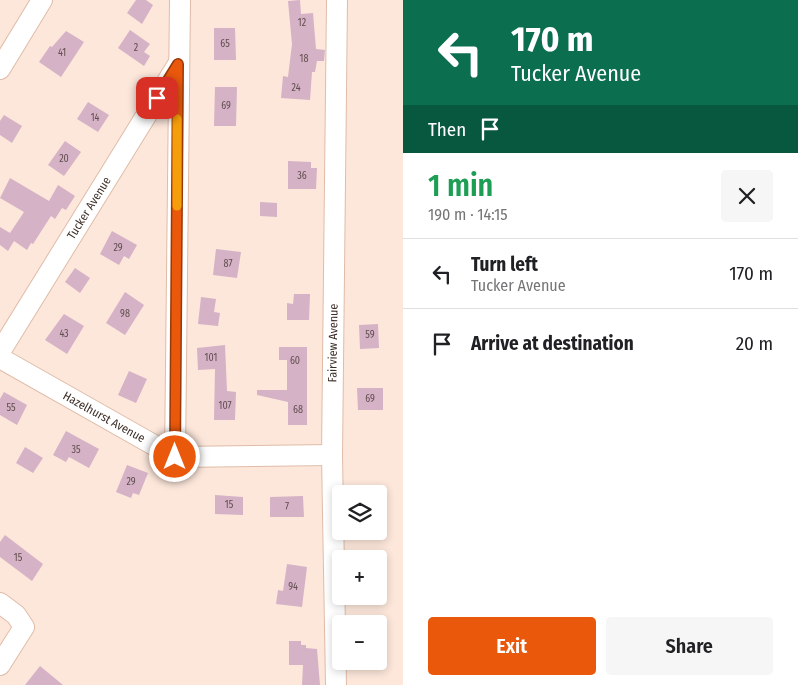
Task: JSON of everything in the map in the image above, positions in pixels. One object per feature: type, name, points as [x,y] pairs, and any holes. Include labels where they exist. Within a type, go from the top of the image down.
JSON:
[{"type":"street","points":[[0,70],[42,0]]},
{"type":"street","points":[[180,0],[175,457],[332,455]]},
{"type":"street","name":"Fairview Avenue","points":[[336,685],[332,455],[337,0]]},
{"type":"street","name":"Tucker Avenue","points":[[0,352],[178,64]]},
{"type":"street","name":"Hazelhurst Avenue","points":[[0,358],[175,457]]},
{"type":"street","points":[[0,603],[16,615],[24,627],[0,665]]},
{"type":"building","points":[[136,0],[146,0],[153,5],[142,24],[127,13]]},
{"type":"building","points":[[300,0],[301,14],[313,13],[316,49],[325,50],[324,61],[317,61],[315,72],[312,72],[310,100],[281,98],[283,76],[288,77],[292,44],[288,1]]},
{"type":"building","points":[[214,28],[235,28],[236,60],[214,60]]},
{"type":"building","points":[[130,30],[150,44],[144,52],[150,56],[144,66],[118,48]]},
{"type":"building","points":[[66,31],[84,42],[61,77],[39,62],[50,46],[52,47]]},
{"type":"building","points":[[215,87],[237,87],[236,126],[214,126]]},
{"type":"building","points":[[88,102],[109,115],[98,132],[77,119]]},
{"type":"building","points":[[4,115],[22,126],[12,143],[0,135],[0,121]]},
{"type":"building","points":[[65,141],[81,152],[64,176],[48,165]]},
{"type":"building","points":[[288,161],[311,162],[311,168],[317,168],[316,189],[288,189]]},
{"type":"building","points":[[10,178],[49,201],[58,185],[75,196],[66,210],[62,208],[55,219],[51,216],[27,250],[14,241],[8,251],[0,245],[0,227],[10,233],[24,212],[0,198]]},
{"type":"building","points":[[260,202],[277,203],[277,217],[260,216]]},
{"type":"building","points":[[112,231],[137,245],[129,259],[124,256],[119,265],[100,254]]},
{"type":"building","points":[[216,249],[241,252],[237,278],[213,275]]},
{"type":"building","points":[[75,268],[90,278],[80,293],[65,282]]},
{"type":"building","points":[[125,292],[144,305],[125,335],[106,323]]},
{"type":"building","points":[[294,294],[310,294],[309,320],[287,320],[287,303],[293,304]]},
{"type":"building","points":[[201,297],[216,299],[214,312],[220,313],[218,326],[198,324]]},
{"type":"building","points":[[64,314],[84,326],[67,354],[45,340]]},
{"type":"building","points":[[378,324],[379,348],[360,349],[359,325]]},
{"type":"building","points":[[225,345],[227,391],[236,392],[235,420],[214,420],[215,369],[198,370],[197,348]]},
{"type":"building","points":[[279,347],[307,347],[307,425],[288,425],[288,402],[257,395],[257,390],[287,390],[287,360],[279,360]]},
{"type":"building","points":[[129,371],[147,379],[136,403],[118,395]]},
{"type":"building","points":[[357,388],[383,388],[383,410],[358,410]]},
{"type":"building","points":[[4,392],[27,405],[17,425],[0,415],[0,399]]},
{"type":"building","points":[[66,431],[99,449],[89,468],[69,457],[66,462],[53,455]]},
{"type":"building","points":[[25,447],[43,458],[33,473],[16,463]]},
{"type":"building","points":[[127,465],[148,473],[139,495],[133,493],[131,498],[116,492]]},
{"type":"building","points":[[215,495],[243,497],[243,515],[215,514]]},
{"type":"building","points":[[303,496],[304,517],[270,517],[270,497]]},
{"type":"building","points":[[5,535],[43,564],[32,581],[0,557],[0,542]]},
{"type":"building","points":[[287,564],[307,567],[302,607],[276,604],[278,590],[283,591]]},
{"type":"building","points":[[289,641],[301,641],[301,645],[306,645],[306,648],[317,649],[320,685],[302,685],[303,665],[289,665]]},
{"type":"building","points":[[40,666],[63,685],[25,685]]},
{"type":"slow traffic","points":[[177,119],[177,206]]},
{"type":"route","points":[[157,98],[178,64],[175,457]]}]
